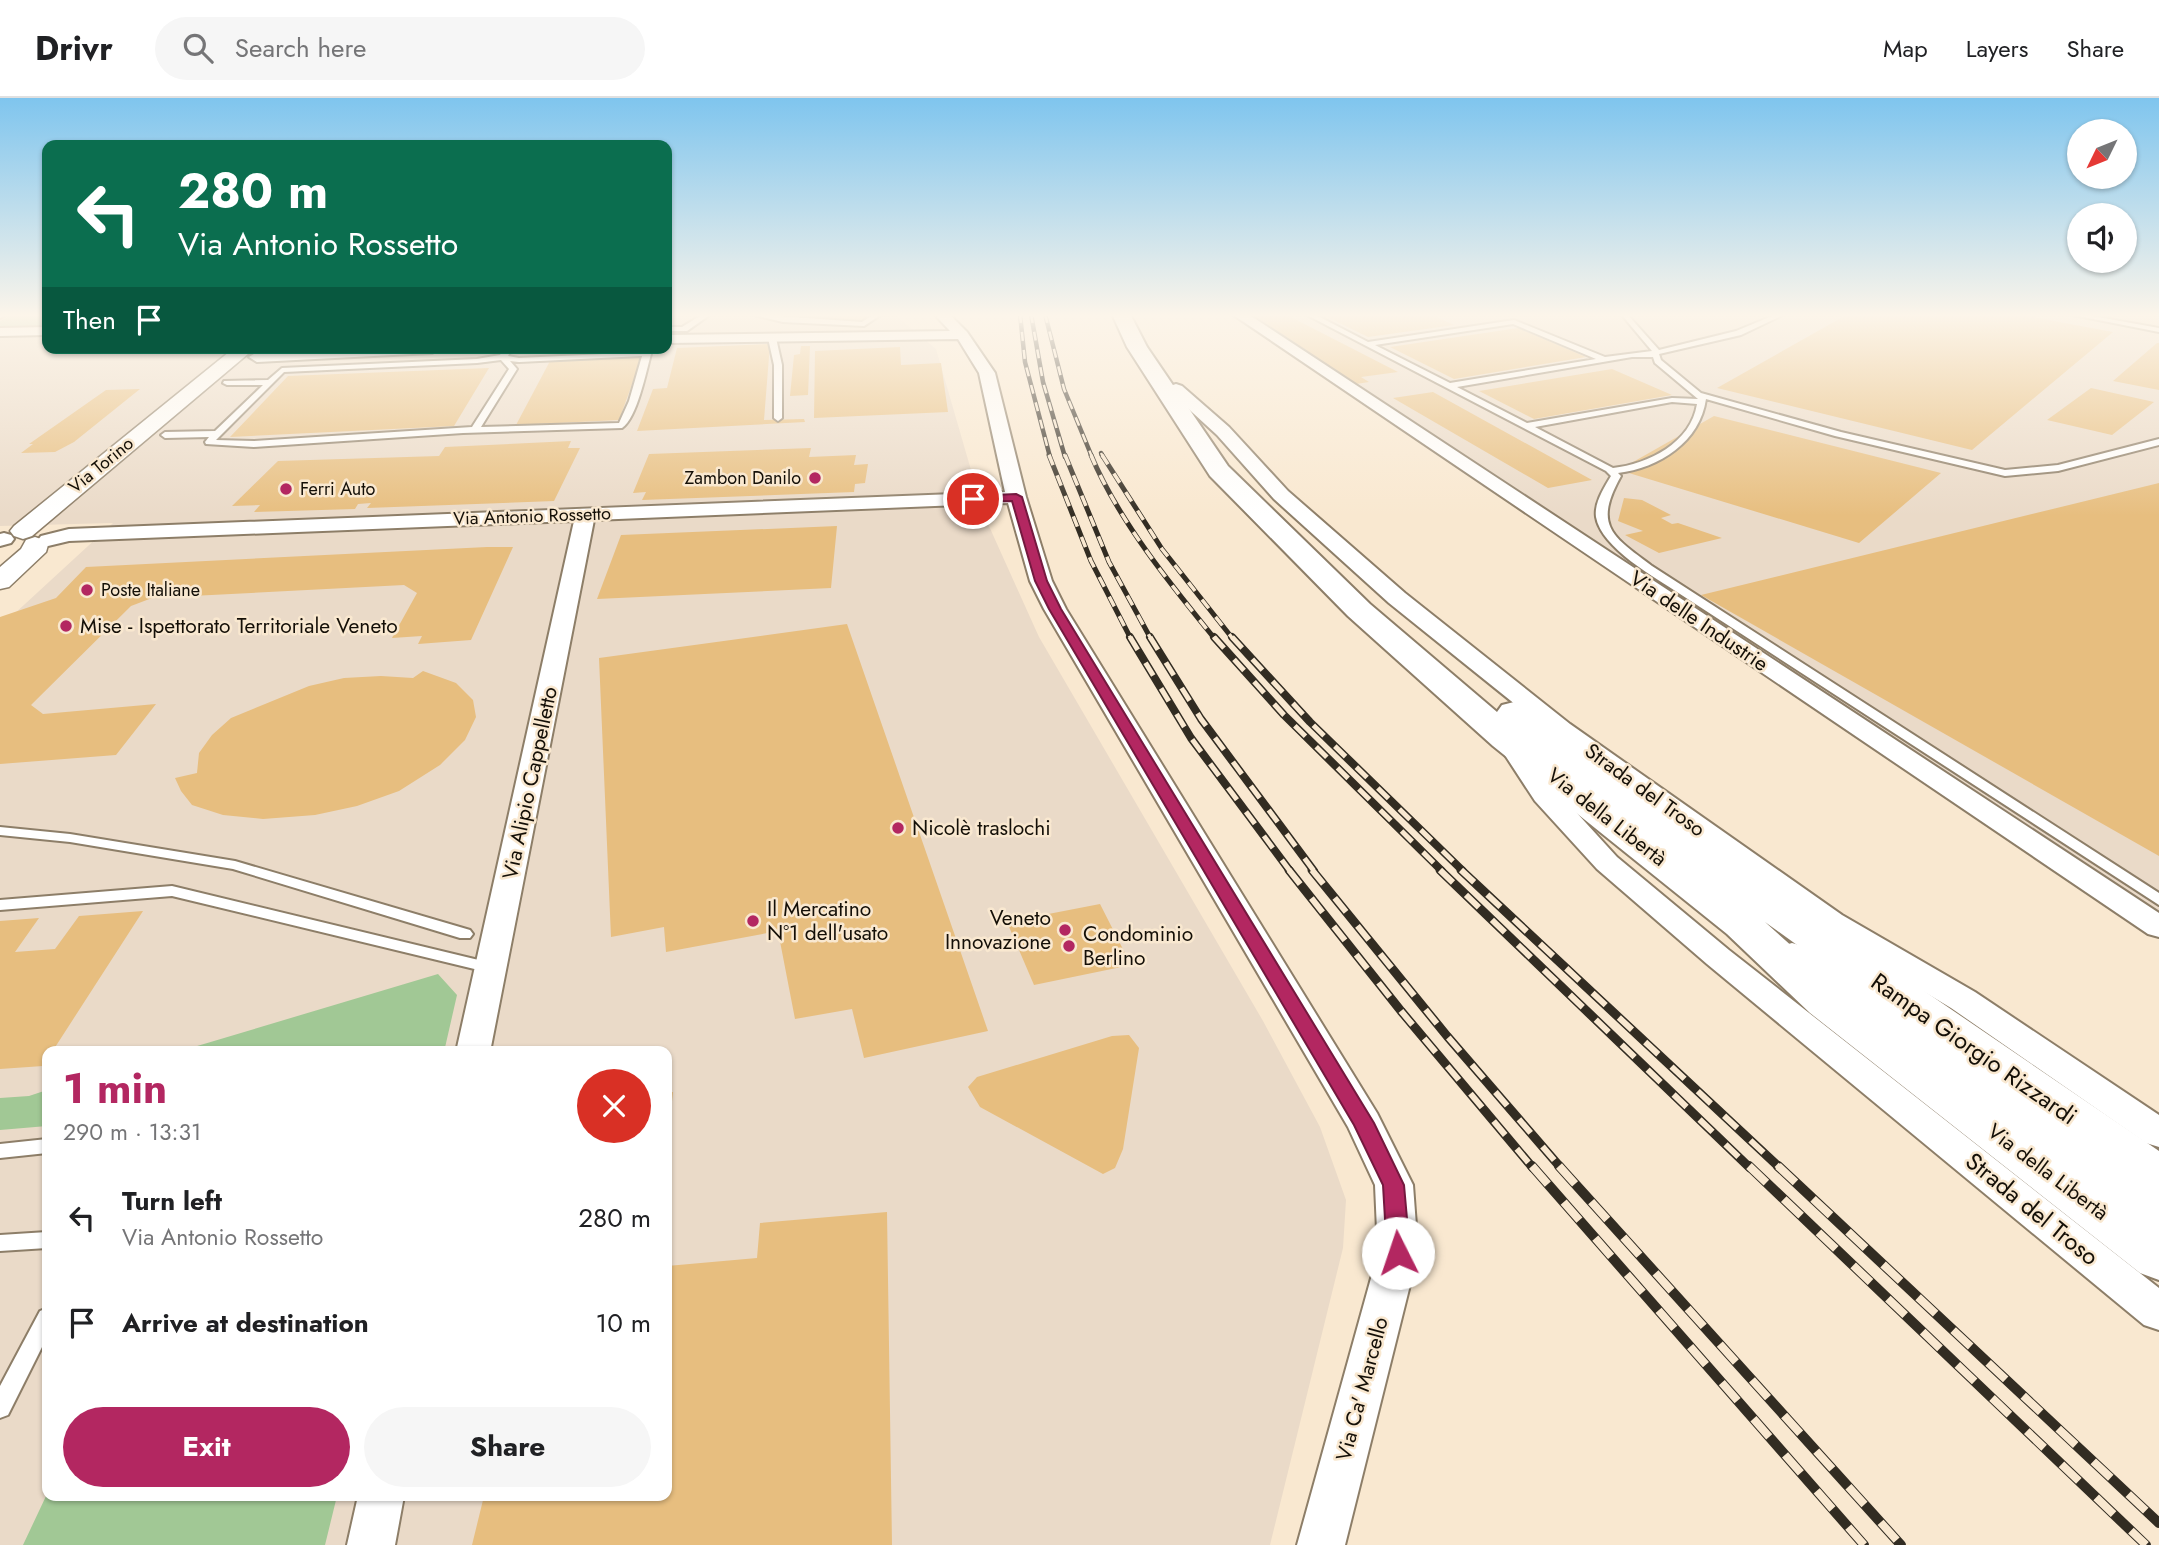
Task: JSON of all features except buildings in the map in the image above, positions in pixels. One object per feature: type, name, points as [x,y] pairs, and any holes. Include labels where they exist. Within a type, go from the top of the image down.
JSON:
[{"type":"highway","name":"Via della Libertà","points":[[1158,382],[1219,471],[1359,610],[1506,738],[1742,924],[1826,1002],[2159,1257]]},
{"type":"highway","name":"Via della Libertà","points":[[1181,382],[1176,389],[1249,472],[1302,526],[1472,680],[1789,919]]},
{"type":"highway","name":"Rampa Giorgio Rizzardi","points":[[1789,919],[2159,1178]]},
{"type":"street","name":"Via Torino","points":[[16,541],[218,382]]},
{"type":"street","name":"Via Ca' Marcello","points":[[989,382],[1016,497],[1041,581],[1055,609],[1364,1123],[1394,1185],[1398,1253],[1321,1545]]},
{"type":"street","name":"Via delle Industrie","points":[[1340,382],[2159,928]]},
{"type":"street","name":"Via Torino","points":[[16,541],[74,512],[227,383]]},
{"type":"street","name":"Strada del Troso","points":[[1176,389],[1223,431],[1281,495],[1387,590],[1562,729],[1831,922],[1963,1000],[2159,1133]]},
{"type":"street","name":"Via Antonio Rossetto","points":[[16,541],[69,535],[1016,497]]},
{"type":"street","name":"Via Alipio Cappelletto","points":[[474,1046],[585,514]]},
{"type":"street","name":"Via Torino","points":[[0,581],[33,552],[16,541]]},
{"type":"street","name":"Strada del Troso","points":[[1506,738],[1545,796],[1607,863],[1718,957],[2159,1312]]},
{"type":"street","points":[[1742,924],[1861,1001],[2159,1216]]},
{"type":"street","points":[[371,1545],[380,1501]]},
{"type":"lane","points":[[269,382],[209,442],[254,444],[475,430],[622,425],[639,382]]},
{"type":"lane","points":[[227,383],[269,382]]},
{"type":"lane","points":[[475,430],[505,382]]},
{"type":"lane","points":[[778,382],[778,418]]},
{"type":"lane","points":[[1441,382],[1612,471],[1616,476],[1605,492],[1601,515],[1603,525],[1624,548],[1684,592],[2159,900]]},
{"type":"lane","points":[[1450,386],[1477,382]]},
{"type":"lane","points":[[1680,382],[1701,401]]},
{"type":"lane","points":[[1527,426],[1672,400],[1701,401],[2006,473],[2058,468],[2159,442]]},
{"type":"lane","points":[[1612,471],[1631,470],[1667,453],[1693,426],[1701,401]]},
{"type":"lane","points":[[165,436],[216,434]]},
{"type":"lane","points":[[0,831],[70,838],[235,865],[465,934]]},
{"type":"lane","points":[[0,905],[172,891],[491,968]]},
{"type":"lane","points":[[0,1151],[42,1147]]},
{"type":"lane","points":[[0,1243],[42,1240]]},
{"type":"lane","points":[[0,1408],[42,1327]]},
{"type":"shaded area","points":[[0,382],[945,382],[984,515],[1039,637],[1263,1021],[1320,1127],[1346,1200],[1343,1248],[1270,1545],[0,1545],[0,627],[113,523],[0,526]]},
{"type":"shaded area","points":[[1348,382],[2159,382],[2159,916]]},
{"type":"green space","points":[[438,974],[457,995],[445,1046],[197,1046]]},
{"type":"green space","points":[[42,1092],[42,1126],[0,1130],[0,1098],[29,1096]]},
{"type":"green space","points":[[44,1501],[336,1501],[325,1545],[23,1545]]},
{"type":"railway","points":[[1030,382],[1050,457]]},
{"type":"railway","points":[[1043,382],[1065,457]]},
{"type":"railway","points":[[1062,382],[1092,457]]},
{"type":"railway","points":[[1049,455],[1091,561],[1131,639]]},
{"type":"railway","points":[[1065,455],[1109,562],[1151,639]]},
{"type":"railway","points":[[1091,455],[1130,528],[1215,639]]},
{"type":"railway","points":[[1102,455],[1162,549],[1233,639]]},
{"type":"railway","points":[[1130,637],[1191,738],[1290,871]]},
{"type":"railway","points":[[1150,637],[1201,719],[1314,871]]},
{"type":"railway","points":[[1214,637],[1284,715],[1442,871]]},
{"type":"railway","points":[[1232,637],[1310,722],[1463,871]]},
{"type":"railway","points":[[1289,870],[1401,1011],[1533,1168]]},
{"type":"railway","points":[[1312,870],[1447,1036],[1561,1168]]},
{"type":"railway","points":[[1440,870],[1750,1168]]},
{"type":"railway","points":[[1461,870],[1780,1168]]},
{"type":"railway","points":[[1532,1166],[1864,1545]]},
{"type":"railway","points":[[1559,1166],[1901,1545]]},
{"type":"railway","points":[[1749,1166],[2146,1545]]},
{"type":"railway","points":[[1778,1166],[2159,1523]]},
{"type":"place","name":"Zambon Danilo","points":[[815,478]]},
{"type":"place","name":"Ferri Auto","points":[[286,489]]},
{"type":"place","name":"Poste Italiane","points":[[87,590]]},
{"type":"place","name":"Mise - Ispettorato Territoriale Veneto","points":[[66,626]]},
{"type":"place","name":"Nicolè traslochi","points":[[898,828]]},
{"type":"place","name":"Il Mercatino N°1 dell'usato","points":[[753,921]]},
{"type":"place","name":"Veneto Innovazione","points":[[1065,930]]},
{"type":"place","name":"Condominio Berlino","points":[[1069,946]]},
{"type":"route","points":[[973,499],[1016,497],[1041,581],[1055,609],[1364,1123],[1394,1185],[1398,1253]]}]
